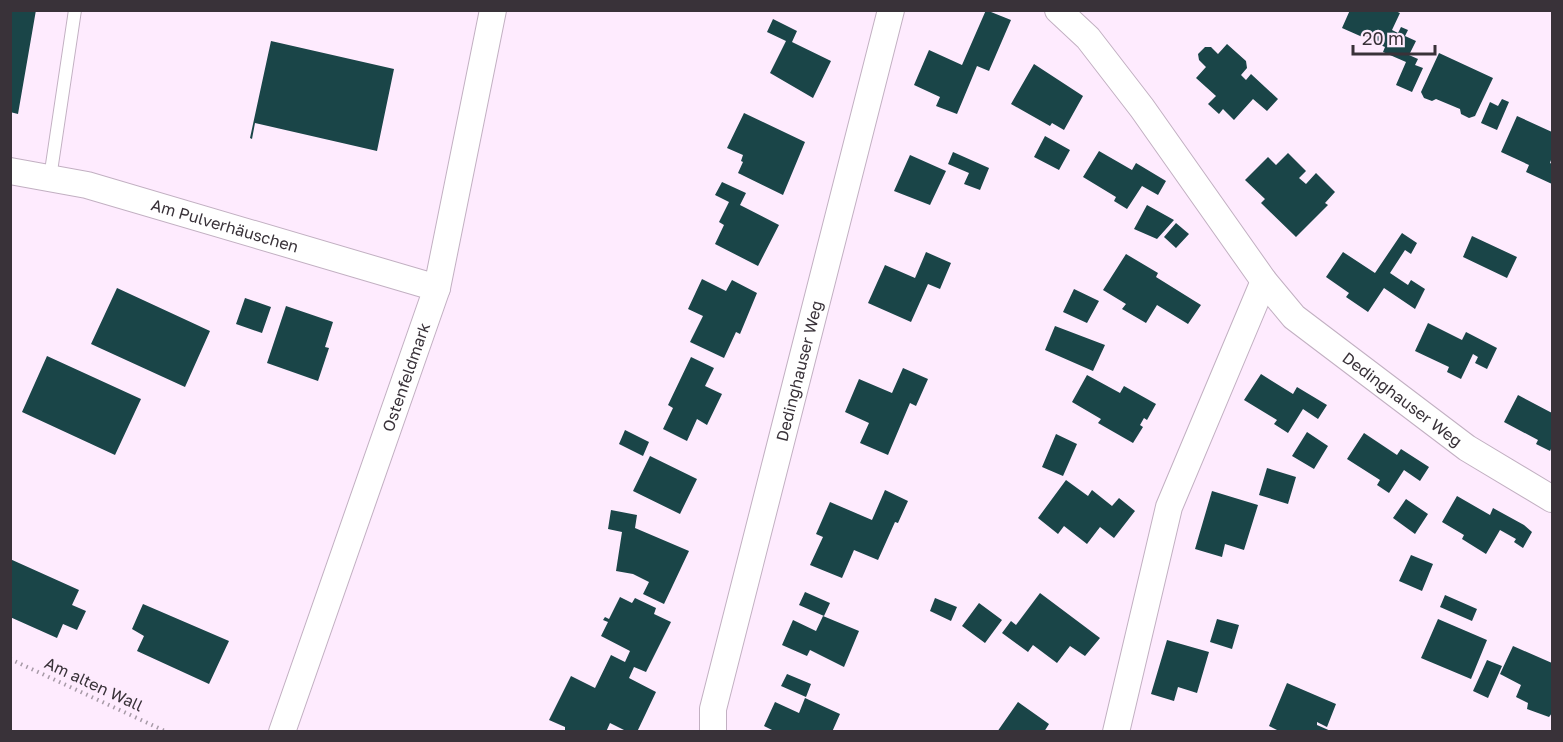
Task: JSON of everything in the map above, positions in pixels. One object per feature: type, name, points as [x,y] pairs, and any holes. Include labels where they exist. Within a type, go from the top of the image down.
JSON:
[{"type":"street","name":"Ostenfeldmark","points":[[282,732],[437,288],[493,10]]},
{"type":"street","name":"Dedinghauser Weg","points":[[713,732],[713,708],[891,10]]},
{"type":"street","name":"Dedinghauser Weg","points":[[1058,10],[1088,38],[1142,108],[1264,281],[1294,317],[1467,448],[1552,499]]},
{"type":"street","name":"Am Pulverhäuschen","points":[[10,171],[87,185],[437,288]]},
{"type":"street","points":[[1116,732],[1169,507],[1264,281]]},
{"type":"lane","points":[[50,178],[75,10]]},
{"type":"path","name":"Am alten Wall","points":[[10,659],[167,732]]},
{"type":"building","points":[[10,10],[36,10],[18,114],[10,112]]},
{"type":"building","points":[[986,10],[1011,20],[989,71],[977,66],[957,114],[936,106],[940,97],[914,85],[929,50],[962,65]]},
{"type":"building","points":[[1350,10],[1393,10],[1400,13],[1392,30],[1398,33],[1401,27],[1408,30],[1405,36],[1416,41],[1409,55],[1418,59],[1415,65],[1423,68],[1412,92],[1396,85],[1406,62],[1383,52],[1385,47],[1342,28]]},
{"type":"building","points":[[773,19],[797,31],[792,42],[831,61],[813,98],[770,73],[786,41],[767,32]]},
{"type":"building","points":[[271,41],[394,69],[377,151],[255,123],[252,139],[250,138]]},
{"type":"building","points":[[1227,44],[1246,61],[1247,68],[1241,75],[1246,80],[1251,74],[1278,99],[1267,111],[1253,99],[1234,120],[1223,109],[1219,114],[1208,104],[1216,96],[1196,78],[1206,67],[1199,60],[1198,54],[1205,47],[1211,47],[1218,54]]},
{"type":"building","points":[[1439,53],[1493,78],[1475,116],[1469,118],[1461,114],[1460,109],[1436,99],[1432,101],[1424,98],[1421,92]]},
{"type":"building","points":[[1034,64],[1083,96],[1064,130],[1052,123],[1050,126],[1011,104]]},
{"type":"building","points":[[1502,99],[1509,102],[1497,130],[1481,123],[1490,102],[1498,106]]},
{"type":"building","points":[[744,113],[805,142],[783,195],[738,173],[743,162],[741,161],[743,155],[727,148]]},
{"type":"building","points":[[1517,116],[1552,132],[1550,163],[1552,164],[1552,184],[1526,172],[1529,165],[1501,152]]},
{"type":"building","points":[[1045,136],[1070,150],[1059,170],[1034,157]]},
{"type":"building","points":[[1099,151],[1132,170],[1136,163],[1166,181],[1158,195],[1142,186],[1127,209],[1114,201],[1116,197],[1083,177]]},
{"type":"building","points":[[953,152],[989,168],[980,190],[964,184],[969,173],[948,164]]},
{"type":"building","points":[[1288,153],[1306,171],[1299,178],[1306,184],[1316,173],[1335,192],[1325,203],[1328,205],[1296,237],[1261,203],[1265,199],[1245,180],[1268,157],[1276,165]]},
{"type":"building","points":[[910,155],[946,171],[930,205],[894,191]]},
{"type":"building","points":[[722,182],[746,193],[740,205],[779,225],[758,266],[715,244],[724,225],[719,222],[729,202],[715,195]]},
{"type":"building","points":[[1147,205],[1174,220],[1157,239],[1134,229]]},
{"type":"building","points":[[1176,223],[1189,234],[1176,248],[1164,237]]},
{"type":"building","points":[[1402,233],[1417,243],[1411,254],[1405,250],[1390,273],[1408,285],[1411,280],[1425,289],[1415,309],[1384,288],[1368,312],[1346,297],[1349,293],[1326,277],[1343,252],[1375,273]]},
{"type":"building","points":[[1472,236],[1517,257],[1507,278],[1463,257]]},
{"type":"building","points":[[926,252],[951,263],[940,289],[928,284],[911,322],[868,303],[885,265],[915,278]]},
{"type":"building","points":[[1126,254],[1158,273],[1156,277],[1201,305],[1188,324],[1157,305],[1146,323],[1122,309],[1126,304],[1103,290]]},
{"type":"building","points":[[702,279],[726,291],[732,280],[757,293],[740,334],[736,332],[724,358],[690,342],[703,316],[688,309]]},
{"type":"building","points":[[117,288],[210,331],[185,387],[91,344]]},
{"type":"building","points":[[1074,289],[1099,301],[1087,323],[1063,312]]},
{"type":"building","points":[[245,298],[271,307],[262,333],[236,324]]},
{"type":"building","points":[[286,306],[333,322],[325,347],[329,348],[318,381],[267,363]]},
{"type":"building","points":[[1428,323],[1462,340],[1466,332],[1497,348],[1487,369],[1475,363],[1478,357],[1473,354],[1461,379],[1447,372],[1449,367],[1415,351]]},
{"type":"building","points":[[1055,326],[1105,345],[1093,371],[1045,350]]},
{"type":"building","points":[[47,356],[141,399],[115,455],[22,412]]},
{"type":"building","points":[[691,357],[714,368],[705,386],[722,394],[707,425],[697,419],[687,441],[663,429],[673,408],[668,405]]},
{"type":"building","points":[[903,368],[928,379],[916,406],[910,403],[888,455],[860,443],[869,423],[845,412],[859,379],[892,393]]},
{"type":"building","points":[[1261,374],[1293,394],[1297,387],[1327,405],[1318,419],[1303,409],[1288,433],[1274,424],[1277,420],[1244,400]]},
{"type":"building","points":[[1087,375],[1120,393],[1124,386],[1156,404],[1147,420],[1144,418],[1140,425],[1143,427],[1133,443],[1098,423],[1101,419],[1072,402]]},
{"type":"building","points":[[1518,395],[1552,413],[1550,451],[1536,444],[1538,440],[1504,422]]},
{"type":"building","points":[[625,430],[649,442],[643,456],[619,444]]},
{"type":"building","points":[[1307,432],[1328,446],[1314,469],[1292,456]]},
{"type":"building","points":[[1364,433],[1397,455],[1401,449],[1429,467],[1420,481],[1404,470],[1389,493],[1377,485],[1380,480],[1347,459]]},
{"type":"building","points":[[1056,434],[1077,444],[1063,476],[1042,467]]},
{"type":"building","points":[[650,456],[697,479],[680,514],[633,491]]},
{"type":"building","points":[[1267,468],[1296,477],[1288,504],[1259,495]]},
{"type":"building","points":[[1066,480],[1088,496],[1092,490],[1112,506],[1119,498],[1135,511],[1114,538],[1100,527],[1087,544],[1064,526],[1058,534],[1038,518]]},
{"type":"building","points":[[885,490],[908,501],[898,523],[895,522],[878,560],[854,550],[842,578],[810,565],[823,537],[816,534],[830,502],[872,520]]},
{"type":"building","points":[[1212,491],[1258,505],[1244,550],[1225,544],[1222,557],[1195,549]]},
{"type":"building","points":[[1457,496],[1490,515],[1493,508],[1524,525],[1532,532],[1523,548],[1514,542],[1516,539],[1500,530],[1486,554],[1462,539],[1464,535],[1442,522]]},
{"type":"building","points":[[1406,499],[1428,514],[1415,534],[1393,518]]},
{"type":"building","points":[[611,510],[637,515],[635,528],[689,551],[664,604],[643,594],[649,582],[633,574],[616,571],[622,532],[608,529]]},
{"type":"building","points":[[1411,555],[1433,564],[1422,591],[1399,581]]},
{"type":"building","points":[[10,559],[79,590],[72,605],[86,611],[77,630],[63,624],[57,638],[10,617]]},
{"type":"building","points":[[805,592],[830,603],[824,616],[799,605]]},
{"type":"building","points":[[1040,593],[1100,638],[1085,656],[1070,646],[1057,663],[1033,645],[1028,652],[1002,633],[1011,621],[1016,625]]},
{"type":"building","points":[[1445,595],[1477,609],[1472,621],[1440,607]]},
{"type":"building","points":[[620,597],[632,603],[635,598],[656,608],[654,614],[671,622],[646,672],[634,667],[629,678],[656,692],[637,732],[628,732],[610,723],[606,732],[565,732],[565,727],[549,720],[571,676],[595,688],[611,655],[625,662],[630,651],[601,636],[608,622],[603,620],[605,617],[609,619]]},
{"type":"building","points":[[935,598],[957,607],[951,621],[930,611]]},
{"type":"building","points":[[979,603],[1002,620],[985,643],[962,626]]},
{"type":"building","points":[[143,604],[229,641],[209,684],[137,651],[144,636],[132,629]]},
{"type":"building","points":[[823,616],[859,631],[844,667],[810,650],[807,656],[782,645],[793,620],[816,631]]},
{"type":"building","points":[[1217,619],[1239,625],[1232,649],[1210,642]]},
{"type":"building","points":[[1438,619],[1487,640],[1471,679],[1421,658]]},
{"type":"building","points":[[1167,640],[1209,652],[1197,693],[1178,687],[1174,701],[1151,694]]},
{"type":"building","points":[[1513,646],[1552,663],[1552,713],[1549,717],[1527,709],[1528,703],[1516,697],[1521,685],[1500,674]]},
{"type":"building","points":[[1487,660],[1502,666],[1488,698],[1473,691]]},
{"type":"building","points":[[787,674],[811,684],[806,697],[781,686]]},
{"type":"building","points":[[1287,683],[1336,704],[1327,727],[1317,722],[1317,725],[1333,732],[1281,732],[1269,726]]},
{"type":"building","points":[[805,698],[840,714],[832,732],[776,732],[764,726],[775,702],[799,713]]},
{"type":"building","points":[[1018,702],[1049,724],[1044,732],[997,732]]}]
